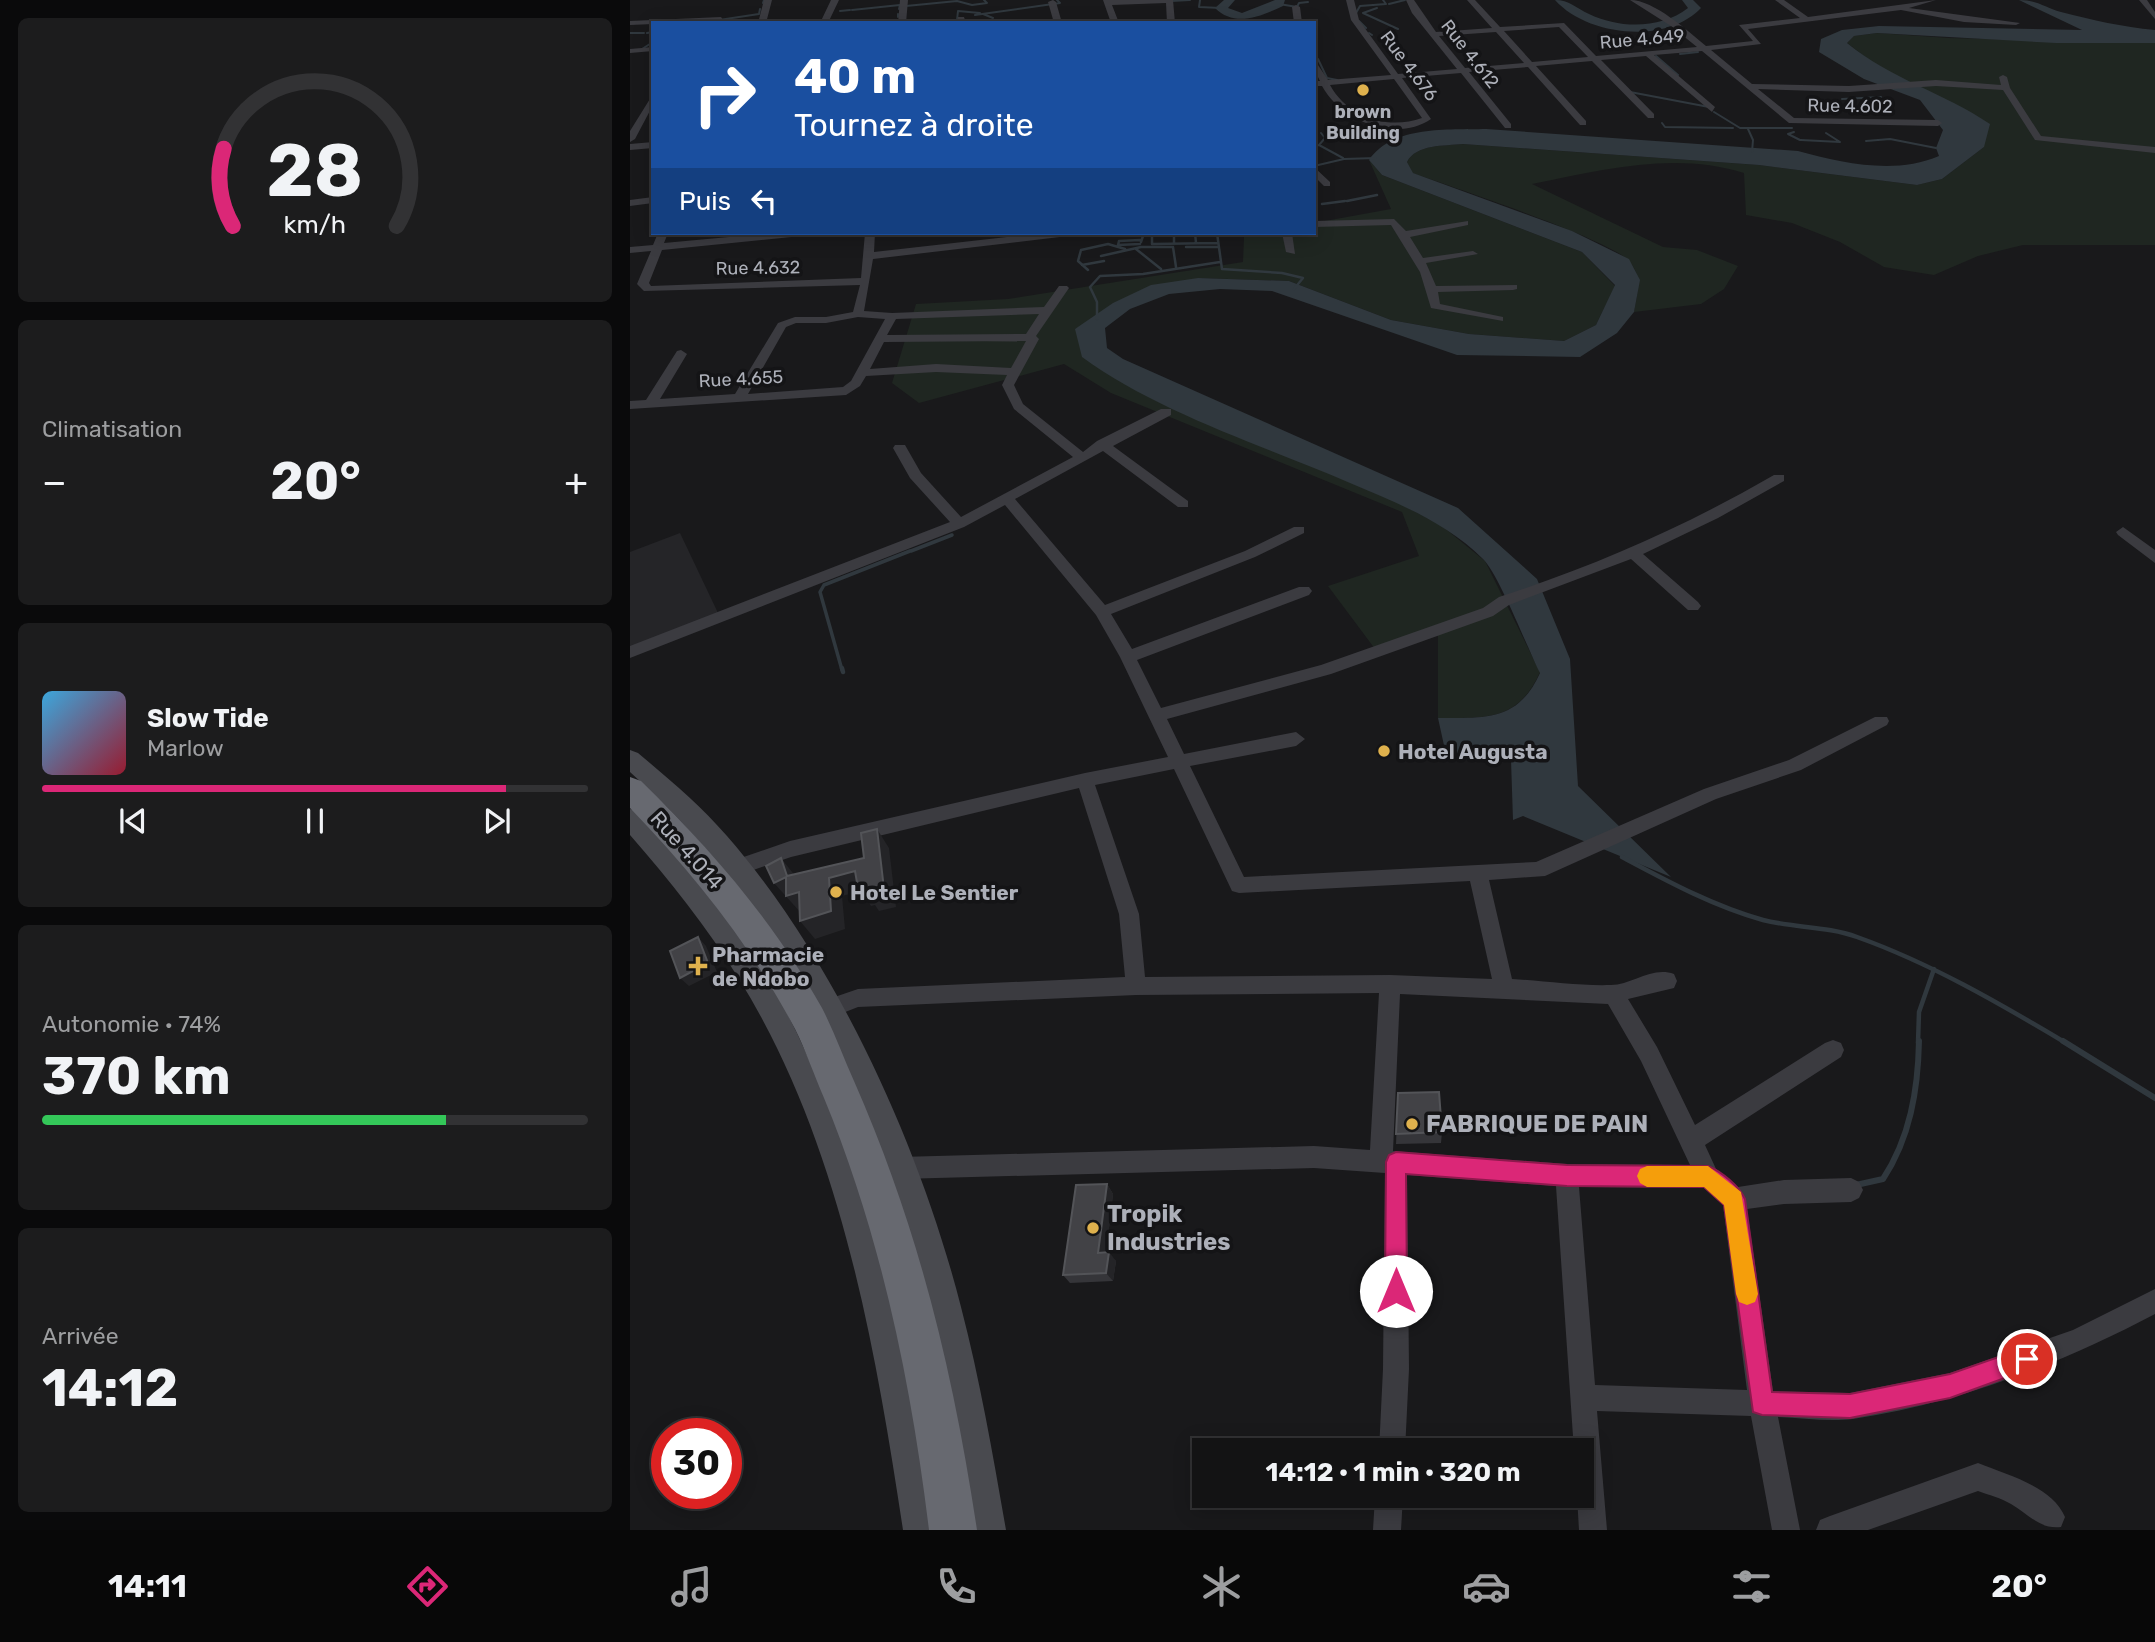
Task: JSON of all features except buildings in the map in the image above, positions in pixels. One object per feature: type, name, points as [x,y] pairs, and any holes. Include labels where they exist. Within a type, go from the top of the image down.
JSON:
[{"type":"highway","name":"Rue 4.014","points":[[630,789],[679,838],[743,914],[809,1020],[868,1158],[924,1350],[953,1530]]},
{"type":"main road","points":[[630,759],[649,774],[739,867],[770,907],[830,1008],[866,1081],[916,1209],[950,1324],[988,1530]]},
{"type":"main road","points":[[630,819],[664,852],[731,941],[798,1063],[856,1217],[884,1330],[920,1530]]},
{"type":"street","points":[[763,21],[768,0]]},
{"type":"street","points":[[825,21],[835,0]]},
{"type":"street","points":[[902,21],[904,0]]},
{"type":"street","points":[[1114,21],[1108,2],[1169,0],[1171,21]]},
{"type":"street","name":"Rue 4.676","points":[[1326,82],[1336,101],[1356,116],[1397,127],[1427,119],[1355,20],[1350,0]]},
{"type":"street","name":"Rue 4.612","points":[[1410,0],[1462,71],[1508,126]]},
{"type":"street","points":[[1471,0],[1583,123]]},
{"type":"street","name":"Rue 4.602","points":[[1634,0],[1674,24],[1792,121],[1938,123]]},
{"type":"street","points":[[1779,0],[1805,18]]},
{"type":"street","points":[[1894,0],[1909,6]]},
{"type":"street","name":"Rue 4.649","points":[[1316,84],[1757,43],[1741,28],[1805,18],[1899,9],[1932,0]]},
{"type":"street","points":[[2143,0],[2155,17]]},
{"type":"street","points":[[1052,2],[1057,21]]},
{"type":"street","points":[[1296,7],[1298,21]]},
{"type":"street","points":[[1899,9],[1965,20],[2016,23]]},
{"type":"street","points":[[707,21],[721,19]]},
{"type":"street","points":[[630,23],[651,23]]},
{"type":"street","points":[[1436,34],[1561,25],[1651,116]]},
{"type":"street","points":[[630,51],[651,49]]},
{"type":"street","points":[[1648,54],[1712,109]]},
{"type":"street","points":[[1316,64],[1326,82]]},
{"type":"street","points":[[2003,77],[2006,88],[2038,138],[2155,150]]},
{"type":"street","points":[[1748,86],[1916,84],[2006,88]]},
{"type":"street","points":[[630,139],[648,101]]},
{"type":"street","points":[[630,147],[651,145]]},
{"type":"street","points":[[1316,172],[1327,184]]},
{"type":"street","points":[[630,203],[651,200]]},
{"type":"street","points":[[1316,225],[1347,225],[1387,220],[1394,222],[1421,261],[1438,308],[1499,319]]},
{"type":"street","points":[[1403,235],[1464,223]]},
{"type":"street","points":[[658,248],[662,235]]},
{"type":"street","points":[[630,250],[782,235]]},
{"type":"street","points":[[858,314],[866,281],[870,235]]},
{"type":"street","points":[[868,256],[1051,235]]},
{"type":"street","points":[[1287,235],[1291,252]]},
{"type":"street","name":"Rue 4.632","points":[[658,248],[643,284],[648,289],[866,281]]},
{"type":"street","points":[[1421,261],[1474,254]]},
{"type":"street","points":[[1433,289],[1513,287]]},
{"type":"street","points":[[1030,337],[1063,288]]},
{"type":"street","points":[[740,396],[782,325],[795,320],[826,320],[858,314],[892,316],[1048,310]]},
{"type":"street","points":[[861,373],[892,316]]},
{"type":"street","points":[[878,339],[1030,337]]},
{"type":"street","points":[[1030,337],[1033,339],[1008,385],[1015,402],[1036,423],[1080,456]]},
{"type":"street","points":[[651,403],[681,354]]},
{"type":"street","points":[[861,373],[936,368],[1014,372]]},
{"type":"street","name":"Rue 4.655","points":[[630,405],[846,391],[853,387],[861,373]]},
{"type":"street","points":[[630,652],[959,524],[1102,444],[1166,412]]},
{"type":"street","points":[[1102,444],[1183,504]]},
{"type":"street","points":[[900,447],[915,475],[959,524]]},
{"type":"street","points":[[1155,716],[1325,670],[1488,612],[1504,601],[1562,583],[1634,554],[1726,510],[1779,478]]},
{"type":"street","points":[[1007,498],[1102,612],[1128,657],[1239,885],[1538,870],[1629,827],[1710,794],[1795,765],[1881,721]]},
{"type":"street","points":[[1102,612],[1250,554],[1298,530]]},
{"type":"street","points":[[2123,532],[2155,558]]},
{"type":"street","points":[[1634,554],[1693,606]]},
{"type":"street","points":[[1128,657],[1304,591]]},
{"type":"street","points":[[739,867],[790,849],[1085,779],[1296,740]]},
{"type":"street","points":[[1085,779],[1129,914],[1136,986]]},
{"type":"street","points":[[1478,875],[1504,988]]},
{"type":"street","points":[[830,1008],[858,998],[1136,986],[1390,984],[1614,995],[1639,985],[1667,981]]},
{"type":"street","points":[[1390,984],[1389,1162],[1396,1369],[1393,1438]]},
{"type":"street","points":[[1614,995],[1649,1055],[1708,1177],[1734,1199],[1762,1404],[1786,1530]]},
{"type":"street","points":[[1691,1141],[1833,1050]]},
{"type":"street","points":[[900,1168],[1314,1157],[1567,1175],[1708,1177]]},
{"type":"street","points":[[1567,1175],[1593,1530]]},
{"type":"street","points":[[1734,1199],[1784,1192],[1851,1190]]},
{"type":"street","points":[[1584,1398],[1850,1406],[1950,1386],[2078,1341],[2153,1308]]},
{"type":"street","points":[[1830,1530],[1978,1477],[2019,1493],[2051,1517]]},
{"type":"street","points":[[1387,1530],[1388,1508]]},
{"type":"shaded area","points":[[2019,0],[2036,2],[2061,12],[2096,20],[2155,30],[2155,43],[2056,43],[1877,33],[1854,36],[1847,43],[1864,56],[1990,124],[1984,147],[1942,179],[1917,185],[1759,165],[1463,144],[1432,147],[1411,156],[1407,162],[1413,173],[1572,231],[1629,259],[1640,280],[1634,312],[1617,333],[1580,357],[1457,355],[1272,291],[1220,289],[1169,294],[1130,309],[1105,328],[1107,348],[1123,359],[1458,508],[1537,579],[1570,659],[1578,786],[1671,877],[1523,816],[1513,820],[1511,760],[1447,759],[1438,718],[1485,717],[1510,709],[1531,689],[1540,673],[1497,579],[1483,559],[1469,546],[1437,524],[1403,506],[1212,427],[1143,395],[1082,357],[1075,329],[1113,303],[1151,285],[1198,278],[1289,281],[1391,320],[1469,334],[1564,341],[1596,325],[1615,285],[1582,252],[1382,175],[1369,160],[1379,149],[1407,135],[1422,132],[1486,129],[1798,151],[1832,160],[1868,165],[1922,162],[1939,156],[1936,148],[1943,130],[1920,100],[1864,79],[1819,52],[1821,39],[1842,30],[1879,26],[2082,30]]},
{"type":"shaded area","points":[[1877,33],[1949,38],[2155,43],[2155,245],[2023,245],[1978,256],[1934,275],[1884,267],[1840,242],[1792,223],[1746,215],[1744,173],[1718,167],[1691,163],[1638,165],[1532,184],[1663,247],[1697,250],[1738,266],[1724,289],[1701,304],[1634,312],[1637,274],[1630,262],[1618,253],[1528,214],[1412,173],[1407,162],[1411,156],[1424,149],[1463,144],[1759,165],[1917,185],[1942,179],[1984,147],[1847,43],[1854,36]]},
{"type":"shaded area","points":[[1369,160],[1382,175],[1582,252],[1615,286],[1596,325],[1564,341],[1469,334],[1391,320],[1289,281],[1198,278],[1075,329],[1157,401],[1397,502],[1442,526],[1485,561],[1540,672],[1521,700],[1498,714],[1471,718],[1438,718],[1438,632],[1375,649],[1328,586],[1419,556],[1402,512],[1111,393],[1064,364],[919,403],[892,383],[916,304],[1008,299],[1243,262],[1244,237],[1316,235],[1316,223],[1391,209]]},
{"type":"shaded area","points":[[680,533],[718,613],[630,648],[630,552]]},
{"type":"waterway","points":[[906,9],[906,6],[957,1],[972,5],[987,3],[984,0]]},
{"type":"waterway","points":[[975,15],[1060,3],[1057,0]]},
{"type":"waterway","points":[[1171,1],[1190,0]]},
{"type":"waterway","points":[[1200,0],[1199,7],[1221,8]]},
{"type":"waterway","points":[[1230,0],[1221,8],[1235,16],[1257,13],[1279,4],[1280,0]]},
{"type":"waterway","points":[[1356,13],[1360,6],[1386,4],[1383,0]]},
{"type":"waterway","points":[[1389,4],[1405,0]]},
{"type":"waterway","points":[[1560,0],[1588,18],[1627,27],[1647,27],[1682,18],[1695,8],[1687,0]]},
{"type":"waterway","points":[[1279,4],[1297,7],[1299,3],[1308,2]]},
{"type":"waterway","points":[[852,10],[900,5],[899,9]]},
{"type":"waterway","points":[[1377,8],[1363,13],[1398,29]]},
{"type":"waterway","points":[[719,20],[759,14],[760,9]]},
{"type":"waterway","points":[[840,11],[850,10]]},
{"type":"waterway","points":[[957,20],[958,11],[980,13]]},
{"type":"waterway","points":[[983,14],[993,18]]},
{"type":"waterway","points":[[1359,21],[1366,28]]},
{"type":"waterway","points":[[647,33],[651,32]]},
{"type":"waterway","points":[[630,33],[644,33]]},
{"type":"waterway","points":[[642,49],[651,43]]},
{"type":"waterway","points":[[1680,54],[1698,52]]},
{"type":"waterway","points":[[1656,56],[1678,75]]},
{"type":"waterway","points":[[1318,59],[1327,78],[1337,80]]},
{"type":"waterway","points":[[1630,92],[1709,107]]},
{"type":"waterway","points":[[1842,99],[1881,97]]},
{"type":"waterway","points":[[1714,112],[1740,128],[1792,128]]},
{"type":"waterway","points":[[1662,123],[1665,127],[1733,128]]},
{"type":"waterway","points":[[1748,129],[1753,140],[1752,152]]},
{"type":"waterway","points":[[1794,132],[1788,134],[1800,140]]},
{"type":"waterway","points":[[1319,145],[1325,138],[1321,133]]},
{"type":"waterway","points":[[1801,140],[1840,142],[1826,133]]},
{"type":"waterway","points":[[1866,141],[1890,139],[1936,148]]},
{"type":"waterway","points":[[1319,145],[1343,158]]},
{"type":"waterway","points":[[1316,166],[1344,159],[1376,158]]},
{"type":"waterway","points":[[1347,201],[1377,195]]},
{"type":"waterway","points":[[1322,204],[1345,201]]},
{"type":"waterway","points":[[1141,242],[1143,235]]},
{"type":"waterway","points":[[1152,235],[1152,244],[1174,244]]},
{"type":"waterway","points":[[1174,235],[1174,244]]},
{"type":"waterway","points":[[1195,235],[1196,243]]},
{"type":"waterway","points":[[1217,235],[1219,247]]},
{"type":"waterway","points":[[1140,240],[1119,241],[1118,245],[1140,244]]},
{"type":"waterway","points":[[1174,244],[1218,243]]},
{"type":"waterway","points":[[1082,265],[1078,261],[1081,250],[1108,244],[1125,249]]},
{"type":"waterway","points":[[1101,256],[1141,247],[1173,247],[1176,267]]},
{"type":"waterway","points":[[1186,247],[1219,247]]},
{"type":"waterway","points":[[1219,247],[1222,269],[1282,273],[1303,278],[1294,289]]},
{"type":"waterway","points":[[1136,249],[1161,269]]},
{"type":"waterway","points":[[1082,265],[1104,261]]},
{"type":"waterway","points":[[1097,319],[1097,302],[1090,287],[1100,276],[1143,274],[1220,262]]},
{"type":"waterway","points":[[1082,265],[1088,270]]},
{"type":"waterway","points":[[911,551],[952,535]]},
{"type":"waterway","points":[[842,670],[820,592],[824,585],[910,551]]},
{"type":"waterway","points":[[842,668],[843,672]]},
{"type":"waterway","points":[[1622,857],[1726,908],[1775,923],[1846,933],[1934,970]]},
{"type":"waterway","points":[[1918,1043],[1919,1012],[1934,970]]},
{"type":"waterway","points":[[1934,970],[2066,1043]]},
{"type":"waterway","points":[[1856,1185],[1883,1179],[1900,1147],[1911,1113],[1919,1041]]},
{"type":"waterway","points":[[2063,1041],[2155,1098]]},
{"type":"slow traffic","points":[[1647,1176],[1708,1177],[1734,1199],[1747,1294]]},
{"type":"place","name":"brown Building","points":[[1363,90]]},
{"type":"place","name":"Hotel Augusta","points":[[1384,751]]},
{"type":"place","name":"Hotel Le Sentier","points":[[836,892]]},
{"type":"place","name":"Pharmacie de Ndobo","points":[[698,966]]},
{"type":"place","name":"FABRIQUE DE PAIN","points":[[1412,1124]]},
{"type":"place","name":"Tropik Industries","points":[[1093,1228]]},
{"type":"route","points":[[1396,1291],[1396,1162],[1567,1175],[1708,1177],[1734,1199],[1762,1404],[1850,1406],[1950,1386],[2027,1359]]}]
